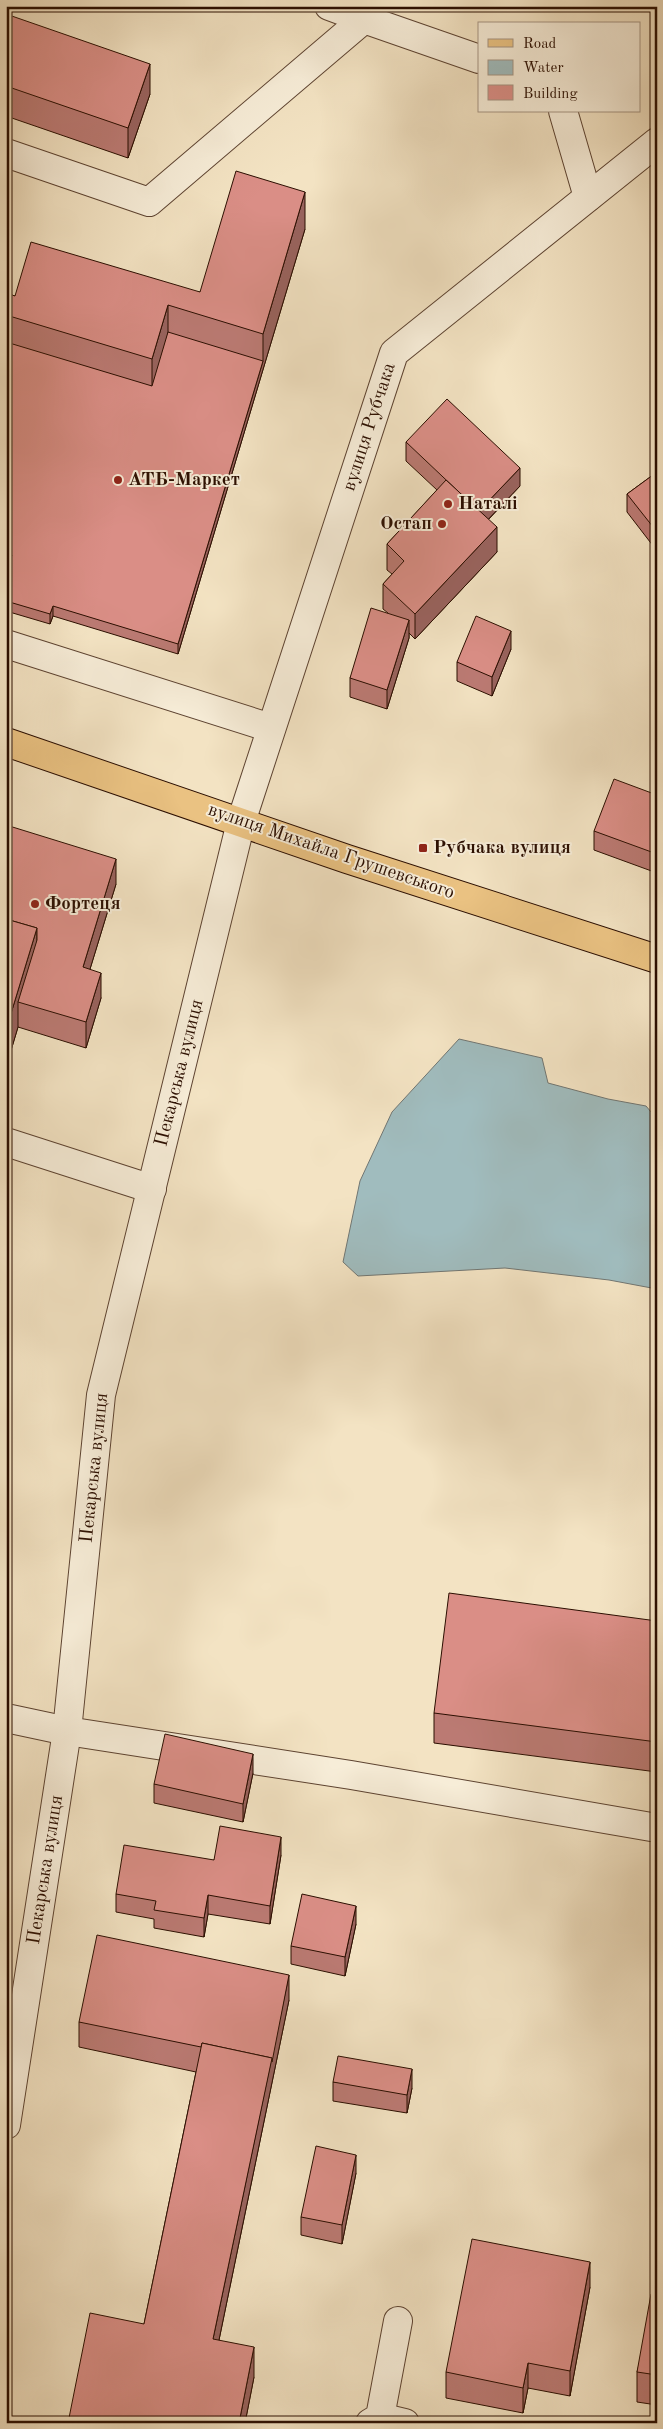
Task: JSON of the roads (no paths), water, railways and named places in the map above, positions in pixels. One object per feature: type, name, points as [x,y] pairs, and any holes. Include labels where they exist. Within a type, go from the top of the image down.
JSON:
[{"type":"main road","name":"вулиця Михайла Грушевського","points":[[6,742],[347,860],[657,959]]},
{"type":"street","points":[[329,6],[478,59]]},
{"type":"street","points":[[6,153],[149,202],[364,19]]},
{"type":"street","points":[[563,112],[588,197]]},
{"type":"street","name":"вулиця Рубчака","points":[[241,822],[394,353],[657,142]]},
{"type":"street","points":[[6,644],[271,728]]},
{"type":"street","name":"Пекарська вулиця","points":[[6,2125],[67,1731],[101,1395],[241,822]]},
{"type":"street","points":[[6,1142],[152,1189]]},
{"type":"street","points":[[6,1718],[67,1731],[351,1774],[657,1828]]},
{"type":"street","points":[[385,2421],[398,2321]]},
{"type":"water","points":[[459,1039],[542,1058],[548,1083],[608,1099],[646,1106],[657,1119],[657,1289],[609,1280],[505,1268],[358,1276],[343,1262],[360,1181],[392,1112]]},
{"type":"place","name":"АТБ-Маркет","points":[[118,480]]},
{"type":"place","name":"Наталі","points":[[448,504]]},
{"type":"place","name":"Остап","points":[[442,524]]},
{"type":"place","name":"Рубчака вулиця","points":[[423,848]]},
{"type":"place","name":"Фортеця","points":[[35,904]]}]
